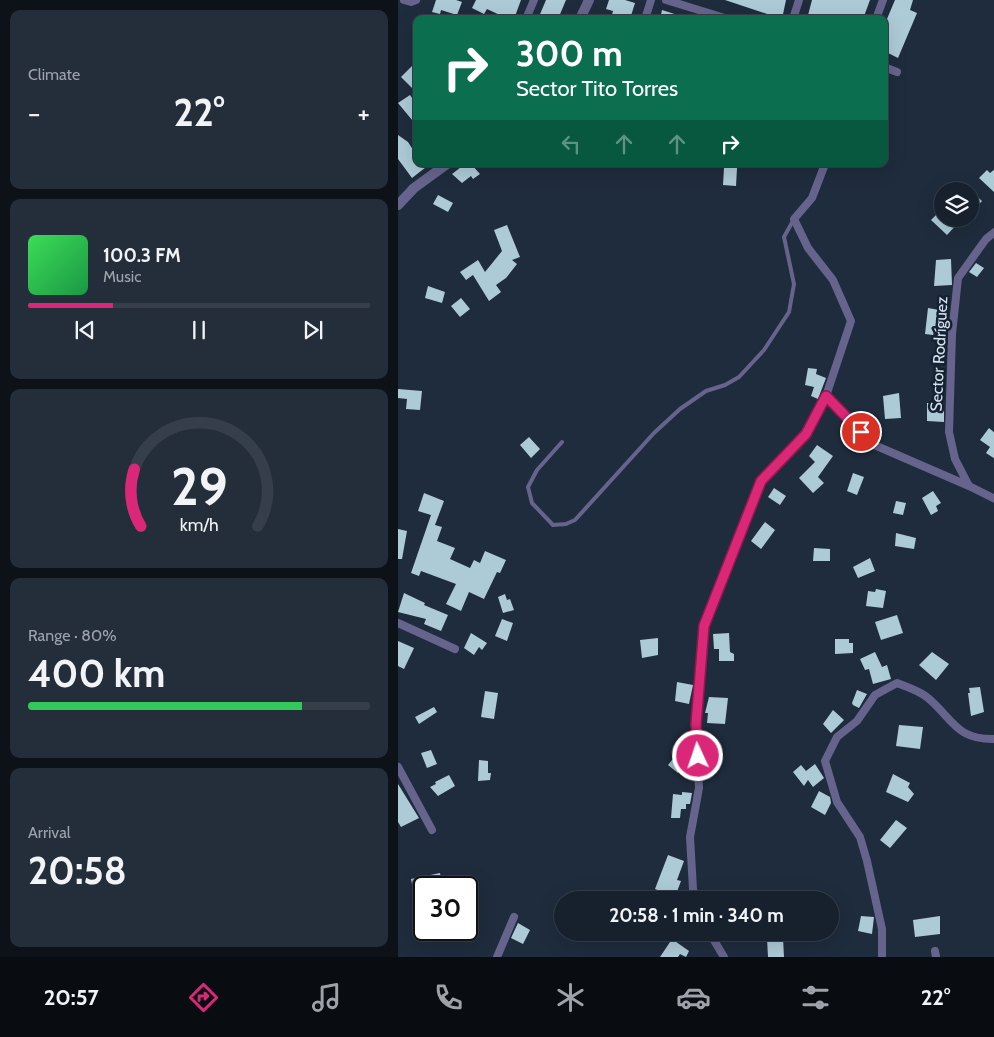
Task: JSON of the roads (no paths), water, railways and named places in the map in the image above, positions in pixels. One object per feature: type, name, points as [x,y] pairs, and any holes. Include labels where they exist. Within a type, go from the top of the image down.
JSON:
[{"type":"street","points":[[404,0],[411,2],[416,0]]},
{"type":"street","points":[[528,15],[534,0]]},
{"type":"street","points":[[582,15],[589,0]]},
{"type":"street","points":[[646,15],[650,0]]},
{"type":"street","points":[[666,0],[715,15]]},
{"type":"street","points":[[795,15],[799,0]]},
{"type":"street","points":[[877,15],[883,0]]},
{"type":"street","points":[[888,68],[898,72]]},
{"type":"street","points":[[398,206],[414,188],[443,167]]},
{"type":"street","points":[[694,891],[690,837],[699,788],[696,724],[704,626],[761,481],[806,434],[826,396],[851,321],[833,280],[808,248],[794,219],[812,198],[824,167]]},
{"type":"street","name":"Sector Rodríguez","points":[[969,486],[955,458],[949,432],[952,334],[958,278],[986,239],[994,232]]},
{"type":"street","points":[[826,396],[872,444],[969,486],[994,499]]},
{"type":"street","points":[[398,623],[455,649]]},
{"type":"street","points":[[882,957],[882,929],[867,861],[860,837],[837,802],[825,761],[837,737],[857,721],[875,695],[897,683],[927,697],[955,727],[979,739],[994,739]]},
{"type":"street","points":[[398,767],[432,830]]},
{"type":"street","points":[[497,957],[514,917]]},
{"type":"street","points":[[714,941],[724,957]]},
{"type":"lane","points":[[562,442],[537,470],[528,487],[532,503],[553,524],[566,524],[575,520],[654,433],[680,409],[706,391],[726,385],[739,377],[764,350],[789,312],[794,284],[784,237],[794,219]]}]
